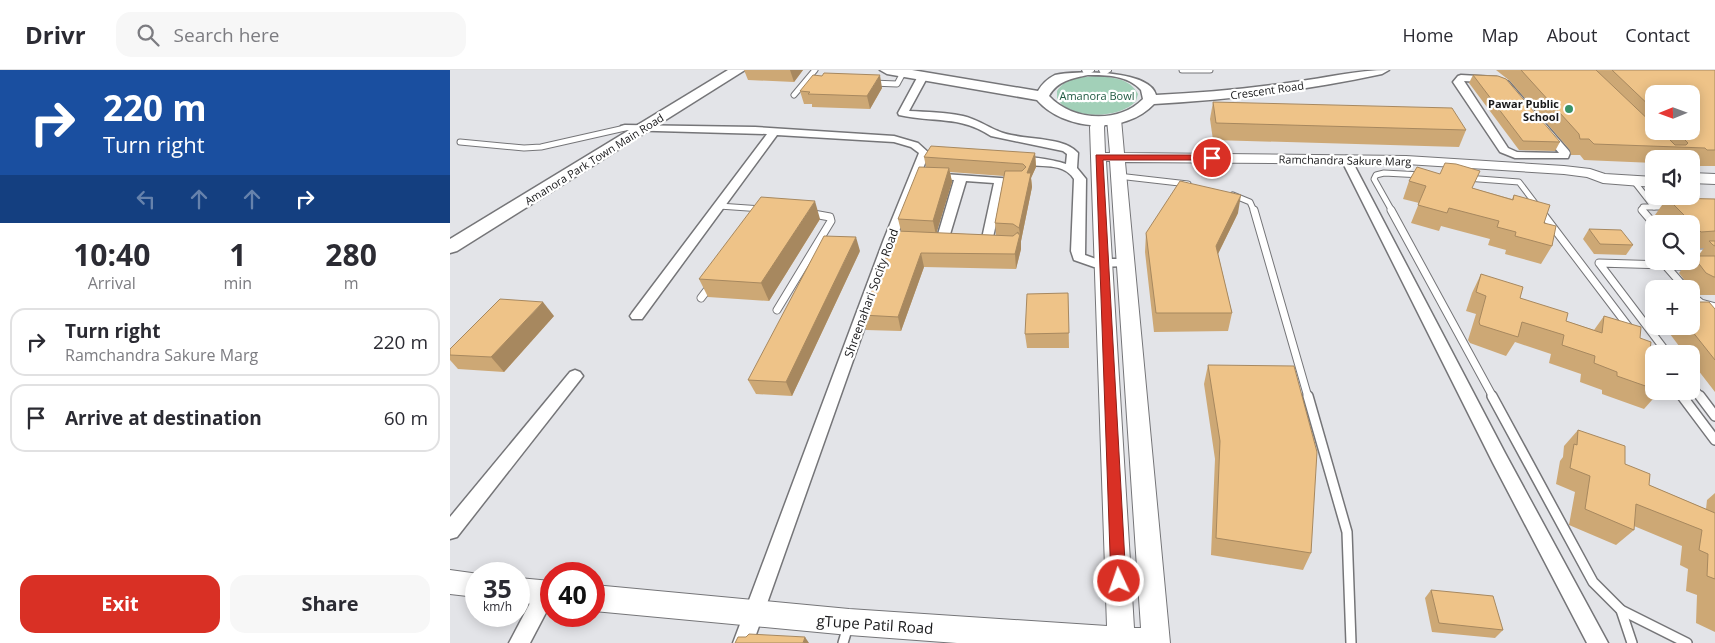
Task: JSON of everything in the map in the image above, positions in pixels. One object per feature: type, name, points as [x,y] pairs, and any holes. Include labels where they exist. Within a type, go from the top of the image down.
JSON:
[{"type":"main road","name":"Amanora Park Town Main Road","points":[[450,234],[722,70]]},
{"type":"main road","name":"Amanora Park Town Main Road","points":[[450,247],[738,70]]},
{"type":"main road","points":[[886,70],[1044,92]]},
{"type":"main road","points":[[939,70],[1044,92]]},
{"type":"main road","name":"Crescent Road","points":[[1150,97],[1228,88],[1345,70]]},
{"type":"main road","name":"Crescent Road","points":[[1150,97],[1251,93],[1329,81],[1382,70]]},
{"type":"main road","points":[[1088,71],[1105,71],[1132,77],[1144,84],[1150,97],[1138,112],[1106,120],[1077,118],[1059,113],[1047,104],[1044,92],[1053,81],[1067,75],[1088,71]]},
{"type":"street","points":[[923,76],[903,113],[968,120],[987,128],[995,134],[1066,148],[1073,153],[1071,169]]},
{"type":"street","points":[[1458,80],[1496,80],[1506,84],[1564,153],[1564,156],[1537,162],[1504,150],[1458,80]]},
{"type":"street","points":[[1106,120],[1111,163],[1111,205],[1104,263],[1121,640]]},
{"type":"street","name":"Shreenahari Socity Road","points":[[625,128],[646,127],[774,132],[894,139],[910,142],[929,154],[916,175],[896,239],[743,643]]},
{"type":"street","points":[[637,316],[774,132]]},
{"type":"street","points":[[1003,159],[1053,163],[1075,171],[1080,179],[1078,251],[1080,257],[1094,263],[1125,263]]},
{"type":"street","points":[[1346,159],[1499,458],[1598,643]]},
{"type":"street","name":"Ramchandra Sakure Marg","points":[[1111,163],[1346,159],[1537,162],[1590,173],[1603,178],[1645,181]]},
{"type":"street","name":"Ramchandra Sakure Marg","points":[[1590,173],[1597,170],[1645,174]]},
{"type":"street","points":[[916,175],[1019,181]]},
{"type":"street","points":[[925,240],[946,241],[961,177]]},
{"type":"street","points":[[1700,178],[1715,179]]},
{"type":"street","points":[[987,243],[1000,180]]},
{"type":"street","points":[[1700,184],[1715,185]]},
{"type":"street","points":[[1080,204],[1111,205]]},
{"type":"street","points":[[1111,205],[1125,263],[1156,643]]},
{"type":"street","points":[[450,531],[575,376]]},
{"type":"street","points":[[450,582],[465,584]]},
{"type":"street","name":"gTupe Patil Road","points":[[605,599],[754,615],[846,633],[1121,640],[1156,643]]},
{"type":"street","points":[[519,643],[540,608]]},
{"type":"lane","points":[[794,95],[815,70]]},
{"type":"lane","points":[[1182,70],[1210,70]]},
{"type":"lane","points":[[868,83],[897,84],[903,73]]},
{"type":"lane","points":[[460,142],[524,148],[541,147],[625,128]]},
{"type":"lane","points":[[1111,163],[1193,185]]},
{"type":"lane","points":[[1433,176],[1384,173],[1376,175],[1374,179],[1593,582],[1621,610],[1675,640],[1687,643]]},
{"type":"lane","points":[[1462,178],[1519,182],[1645,348]]},
{"type":"lane","points":[[1633,180],[1654,207]]},
{"type":"lane","points":[[1227,193],[1250,202],[1256,216],[1347,532],[1352,643]]},
{"type":"lane","points":[[719,206],[773,210]]},
{"type":"lane","points":[[1646,215],[1642,210],[1643,206],[1680,208]]},
{"type":"lane","points":[[758,218],[763,210]]},
{"type":"lane","points":[[777,310],[831,221],[830,217],[821,214],[802,213]]},
{"type":"lane","points":[[1700,253],[1715,254]]},
{"type":"lane","points":[[1645,264],[1598,263],[1661,345]]},
{"type":"lane","points":[[1669,270],[1678,280]]},
{"type":"lane","points":[[701,298],[713,282]]},
{"type":"lane","points":[[1700,302],[1715,307]]},
{"type":"lane","points":[[1700,397],[1715,416]]},
{"type":"lane","points":[[1685,400],[1715,440]]},
{"type":"lane","points":[[1621,610],[1632,643]]},
{"type":"green space","name":"Amanora Bowl","points":[[1095,76],[1119,79],[1130,85],[1138,94],[1136,101],[1129,107],[1119,111],[1096,115],[1073,111],[1057,99],[1057,91],[1064,83],[1074,79]]},
{"type":"building","points":[[1521,70],[1596,70],[1645,116],[1645,140],[1670,140],[1675,145],[1686,145],[1688,143],[1685,140],[1700,140],[1700,85],[1645,85],[1645,101],[1612,70],[1715,70],[1715,150],[1707,150],[1705,148],[1594,144],[1589,139],[1580,139],[1579,134]]},
{"type":"building","points":[[824,73],[880,75],[867,96],[808,94],[810,92],[800,91],[813,75],[822,76]]},
{"type":"building","points":[[1473,75],[1498,76],[1506,79],[1560,142],[1523,141]]},
{"type":"building","points":[[1213,102],[1452,108],[1466,130],[1216,123]]},
{"type":"building","points":[[931,146],[1035,153],[1027,173],[1031,173],[1019,228],[1013,224],[995,223],[1005,171],[1022,171],[1026,167],[1023,164],[924,157]]},
{"type":"building","points":[[1445,163],[1480,171],[1472,188],[1513,200],[1514,195],[1550,205],[1544,223],[1556,226],[1552,246],[1515,236],[1516,232],[1497,227],[1499,221],[1449,208],[1447,213],[1418,205],[1426,186],[1409,181],[1417,167],[1440,174]]},
{"type":"building","points":[[919,167],[949,168],[933,221],[898,219]]},
{"type":"building","points":[[1180,181],[1241,195],[1216,246],[1232,313],[1156,313],[1146,233]]},
{"type":"building","points":[[761,197],[815,201],[761,283],[699,279]]},
{"type":"building","points":[[1700,199],[1715,199],[1715,231],[1700,231],[1700,215],[1684,215],[1674,205],[1700,205]]},
{"type":"building","points":[[1589,229],[1621,230],[1633,245],[1600,244]]},
{"type":"building","points":[[897,231],[1013,236],[1018,232],[1020,234],[1015,254],[921,253],[898,317],[862,315],[885,258],[888,258]]},
{"type":"building","points":[[824,236],[856,237],[786,382],[748,380]]},
{"type":"building","points":[[1709,241],[1715,241],[1715,246],[1713,245]]},
{"type":"building","points":[[1700,256],[1715,256],[1715,277],[1706,273],[1700,265]]},
{"type":"building","points":[[1481,274],[1523,287],[1520,298],[1568,313],[1566,321],[1602,333],[1604,316],[1641,327],[1640,338],[1651,342],[1651,345],[1645,345],[1645,386],[1617,376],[1617,372],[1594,363],[1595,356],[1562,345],[1564,335],[1522,322],[1518,337],[1480,325],[1479,322],[1486,296],[1476,292]]},
{"type":"building","points":[[1068,293],[1069,333],[1025,334],[1027,294]]},
{"type":"building","points":[[500,299],[543,302],[491,357],[450,355],[450,349]]},
{"type":"building","points":[[1700,302],[1709,302],[1715,309],[1715,360],[1695,335],[1700,335]]},
{"type":"building","points":[[1208,365],[1294,366],[1317,452],[1311,553],[1216,538],[1220,441]]},
{"type":"building","points":[[1578,430],[1625,446],[1625,464],[1650,474],[1649,485],[1715,513],[1715,579],[1707,576],[1708,554],[1699,550],[1702,530],[1636,504],[1634,530],[1585,509],[1590,476],[1570,468],[1574,444],[1577,445]]},
{"type":"building","points":[[1431,590],[1493,596],[1503,630],[1439,623]]},
{"type":"building","points":[[749,634],[805,637],[803,643],[735,643],[738,637],[746,637]]},
{"type":"place","name":"Pawar Public School","points":[[1569,109]]},
{"type":"route","points":[[1119,581],[1099,157],[1212,158]]}]
